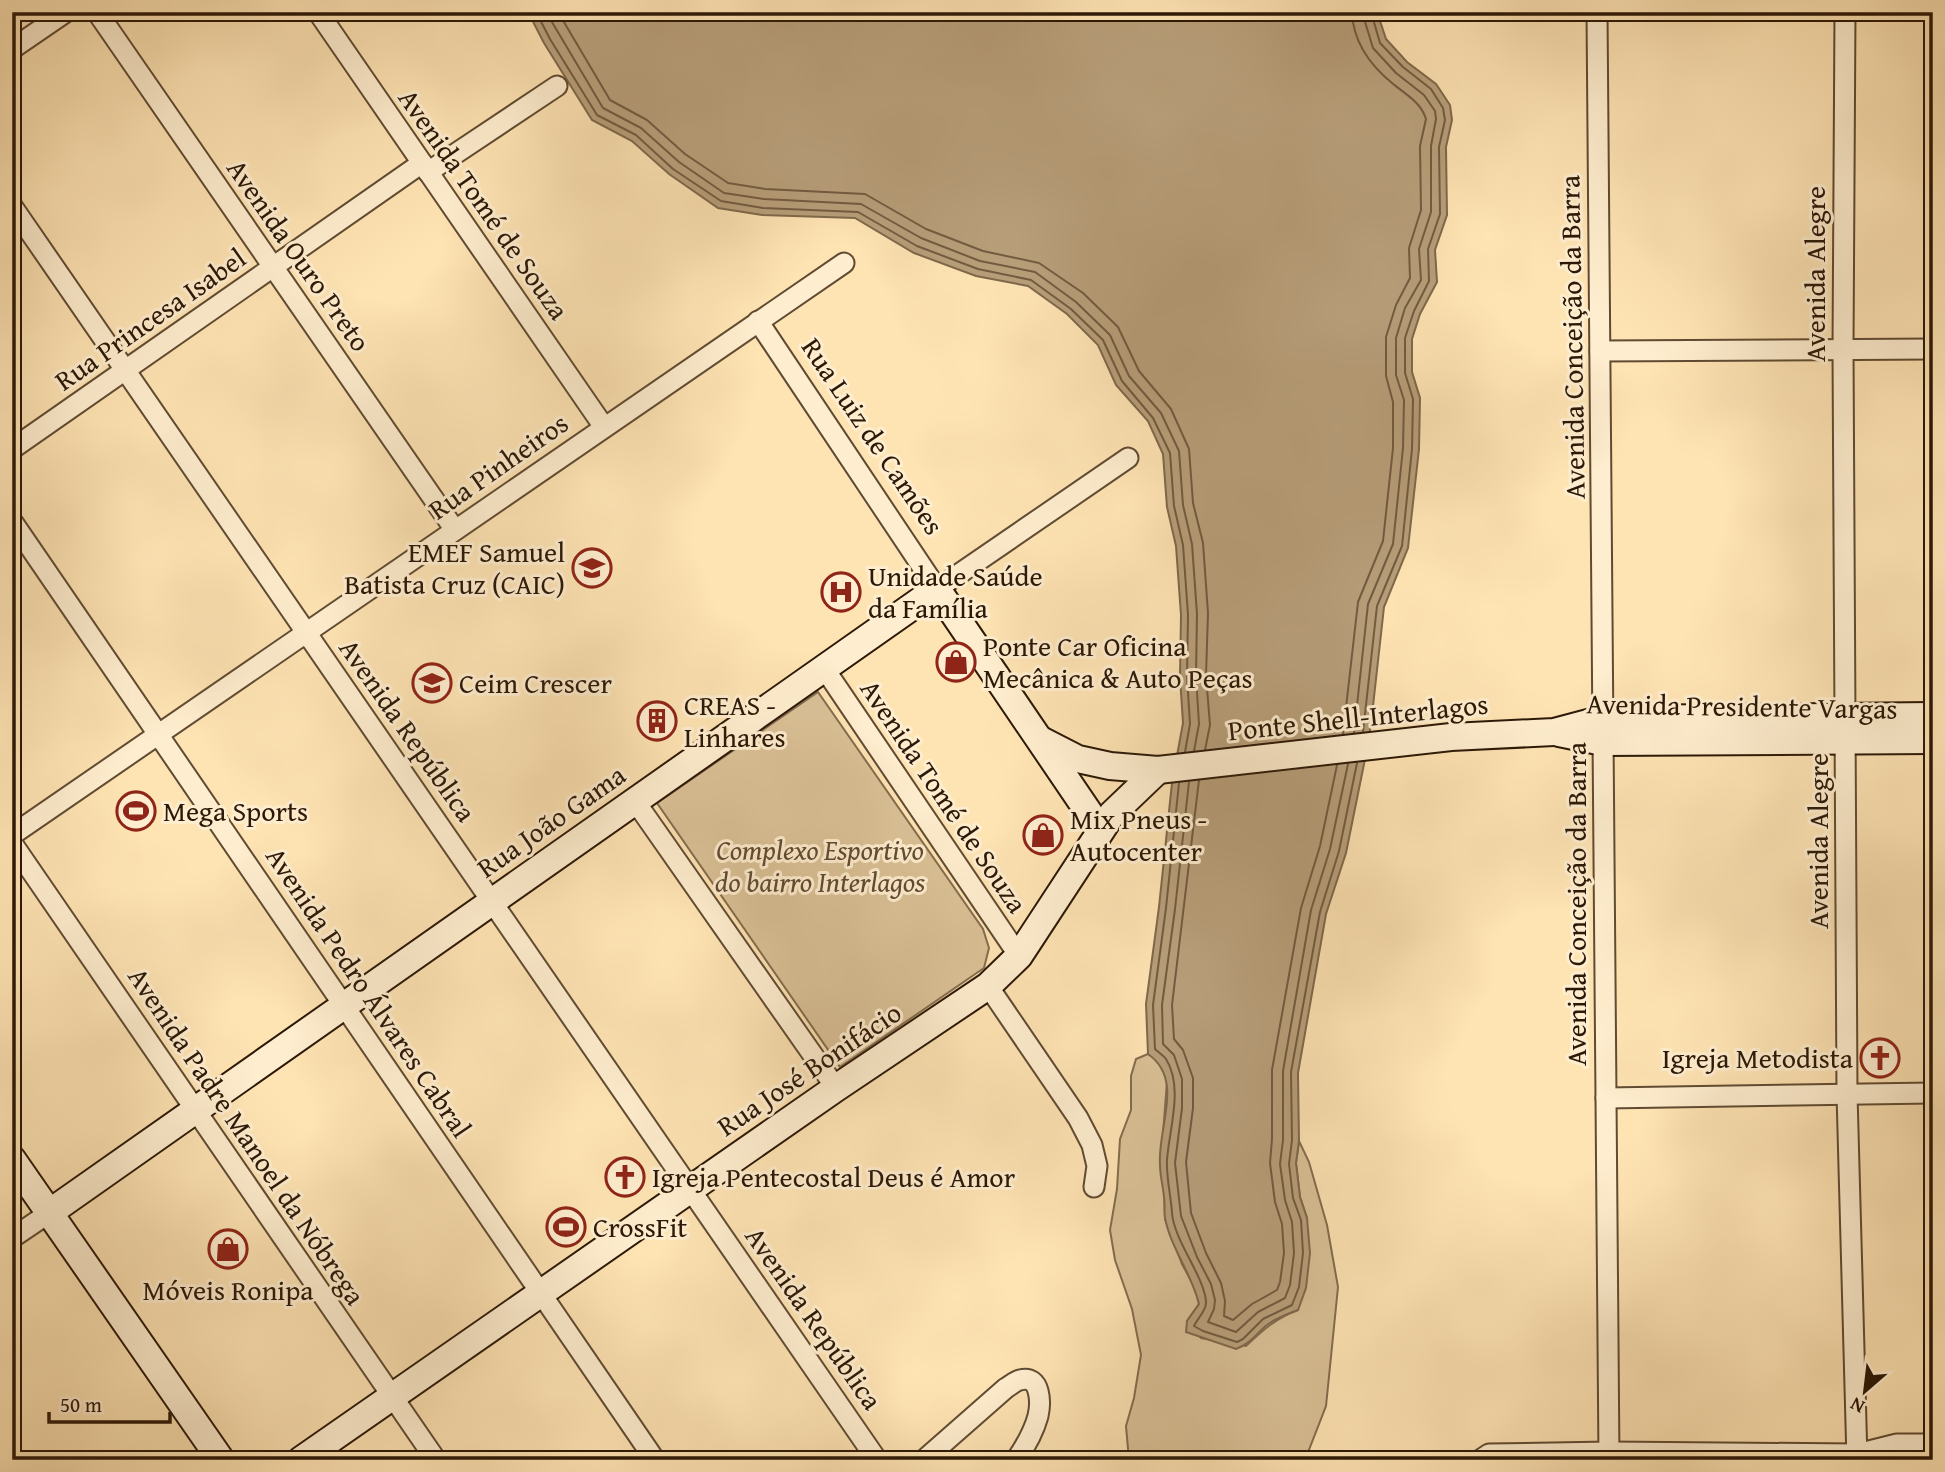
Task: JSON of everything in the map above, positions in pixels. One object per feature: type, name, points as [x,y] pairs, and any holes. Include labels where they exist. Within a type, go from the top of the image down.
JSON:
[{"type":"main road","name":"Rua João Gama","points":[[43,1217],[937,589]]},
{"type":"main road","name":"Rua Luiz de Camões","points":[[937,589],[1100,829]]},
{"type":"main road","name":"Avenida Presidente Vargas","points":[[1554,732],[1845,728],[1933,716]]},
{"type":"main road","name":"Avenida Presidente Vargas","points":[[1845,728],[1933,740]]},
{"type":"main road","name":"Ponte Shell-Interlagos","points":[[1038,738],[1078,759],[1110,766],[1164,769],[1451,737],[1554,732]]},
{"type":"main road","name":"Rua José Bonifácio","points":[[301,1460],[836,1088],[988,986],[1019,956],[1100,829],[1121,804],[1164,769]]},
{"type":"main road","points":[[12,1159],[43,1217],[201,1460]]},
{"type":"main road","points":[[12,1186],[43,1217],[221,1460]]},
{"type":"street","points":[[12,49],[66,12]]},
{"type":"street","name":"Avenida Ouro Preto","points":[[97,12],[455,530]]},
{"type":"street","name":"Avenida Tomé de Souza","points":[[318,12],[604,427]]},
{"type":"street","name":"Avenida Conceição da Barra","points":[[1597,12],[1609,1456]]},
{"type":"street","name":"Avenida Alegre","points":[[1845,12],[1843,349],[1847,1094],[1857,1457]]},
{"type":"street","name":"Rua Princesa Isabel","points":[[12,449],[273,267],[425,167],[557,86]]},
{"type":"street","name":"Avenida República","points":[[12,206],[877,1460]]},
{"type":"street","name":"Rua Pinheiros","points":[[12,835],[844,263]]},
{"type":"street","name":"Rua Luiz de Camões","points":[[758,321],[937,589]]},
{"type":"street","points":[[1600,351],[1933,349]]},
{"type":"street","name":"Rua João Gama","points":[[937,589],[1128,458]]},
{"type":"street","name":"Avenida Pedro Álvares Cabral","points":[[12,521],[655,1460]]},
{"type":"street","name":"Avenida Tomé de Souza","points":[[824,668],[1019,956]]},
{"type":"street","points":[[635,801],[836,1088]]},
{"type":"street","name":"Avenida Padre Manoel da Nóbrega","points":[[12,843],[436,1460]]},
{"type":"street","points":[[988,986],[1078,1118],[1092,1145],[1097,1166],[1094,1187]]},
{"type":"street","points":[[1606,1098],[1933,1093]]},
{"type":"street","name":"Rua João Gama","points":[[12,1238],[43,1217]]},
{"type":"street","points":[[924,1460],[1006,1388],[1021,1379],[1036,1384],[1040,1393],[1038,1415],[1025,1447],[1016,1460]]},
{"type":"street","points":[[1857,1457],[1897,1444],[1933,1444]]},
{"type":"street","points":[[1481,1458],[1489,1454],[1857,1457],[1877,1460]]},
{"type":"green space","name":"Complexo Esportivo do bairro Interlagos","points":[[818,692],[983,929],[989,948],[984,968],[840,1067],[657,803]]},
{"type":"green space","points":[[1148,1054],[1160,1062],[1167,1081],[1163,1134],[1165,1219],[1182,1264],[1196,1290],[1199,1304],[1187,1321],[1201,1338],[1246,1346],[1270,1325],[1298,1310],[1307,1218],[1300,1197],[1296,1163],[1299,1141],[1309,1162],[1327,1225],[1338,1287],[1326,1406],[1305,1460],[1129,1460],[1126,1426],[1141,1355],[1132,1309],[1115,1260],[1110,1230],[1117,1189],[1120,1139],[1131,1110],[1131,1076],[1136,1059]]},
{"type":"water","points":[[528,12],[1377,12],[1386,39],[1407,62],[1436,84],[1450,105],[1452,120],[1446,147],[1447,215],[1435,250],[1437,282],[1420,314],[1412,339],[1412,372],[1420,398],[1419,449],[1408,548],[1384,607],[1364,764],[1346,853],[1326,914],[1298,1073],[1299,1141],[1296,1163],[1300,1197],[1307,1218],[1310,1253],[1306,1288],[1298,1310],[1270,1323],[1241,1347],[1236,1349],[1186,1332],[1187,1321],[1199,1304],[1165,1218],[1160,1151],[1167,1091],[1165,1077],[1159,1065],[1148,1054],[1146,1004],[1172,783],[1183,723],[1180,677],[1181,615],[1176,546],[1167,507],[1163,454],[1148,421],[1116,385],[1098,345],[1067,314],[1028,286],[976,276],[914,253],[855,218],[762,215],[718,208],[669,174],[632,141],[592,120]]},
{"type":"place","name":"EMEF Samuel Batista Cruz (CAIC)","points":[[592,568]]},
{"type":"place","name":"Unidade Saúde da Família","points":[[841,592]]},
{"type":"place","name":"Ponte Car Oficina Mecânica & Auto Peças","points":[[956,662]]},
{"type":"place","name":"Ceim Crescer","points":[[432,683]]},
{"type":"place","name":"CREAS - Linhares","points":[[657,721]]},
{"type":"place","name":"Mega Sports","points":[[136,811]]},
{"type":"place","name":"Mix Pneus - Autocenter","points":[[1043,835]]},
{"type":"place","name":"Igreja Metodista","points":[[1880,1058]]},
{"type":"place","name":"Igreja Pentecostal Deus é Amor","points":[[625,1177]]},
{"type":"place","name":"CrossFit","points":[[566,1227]]},
{"type":"place","name":"Móveis Ronipa","points":[[228,1249]]}]
